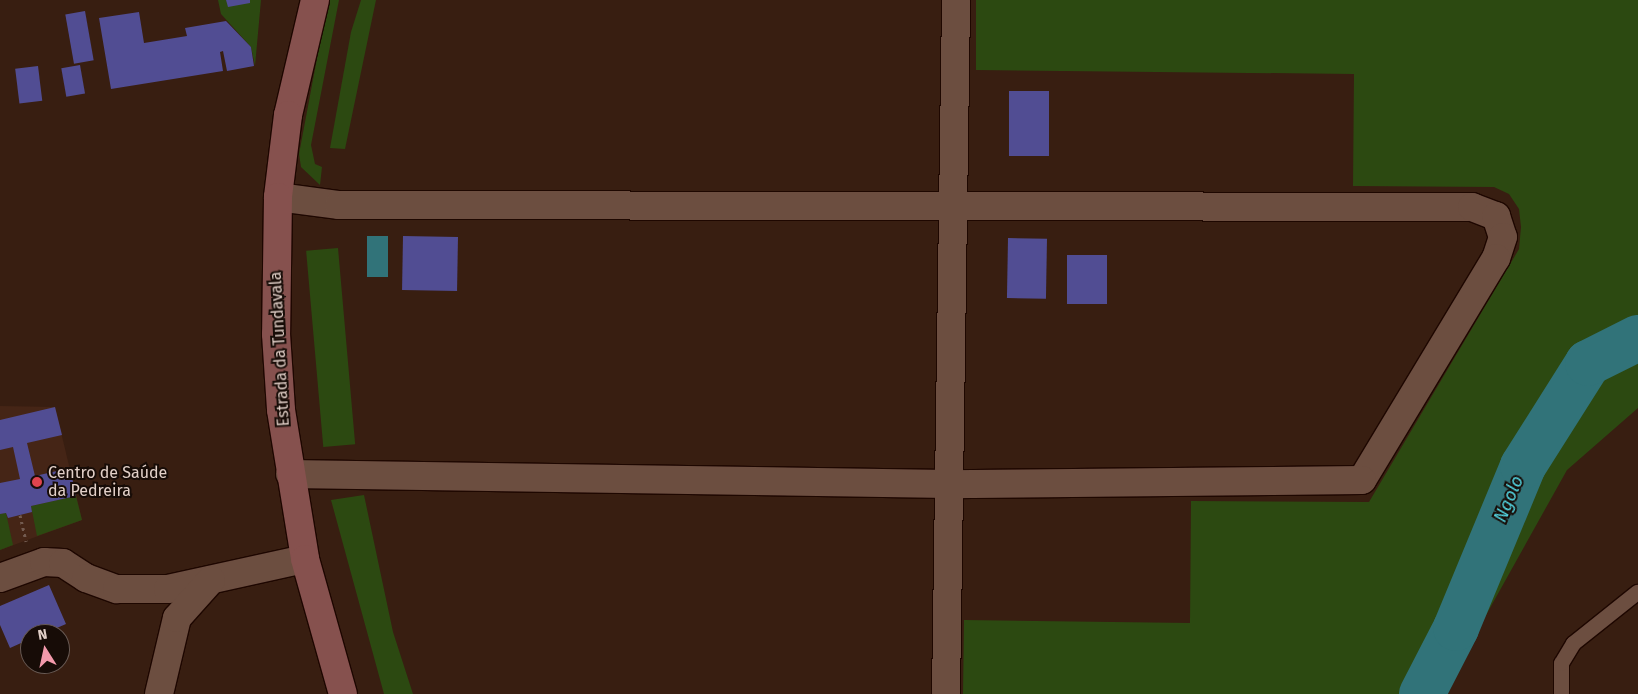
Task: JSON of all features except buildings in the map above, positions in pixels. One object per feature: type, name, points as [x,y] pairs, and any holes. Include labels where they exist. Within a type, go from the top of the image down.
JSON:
[{"type":"main road","name":"Estrada da Tundavala","points":[[315,0],[288,115],[278,197],[276,334],[290,474],[305,559],[343,694]]},
{"type":"street","points":[[946,694],[956,0]]},
{"type":"street","points":[[278,197],[339,205],[952,208],[1472,207],[1496,216],[1503,237],[1496,258],[1362,480],[948,484],[290,474]]},
{"type":"street","points":[[0,578],[44,562],[63,563],[86,578],[117,589],[168,589],[305,559]]},
{"type":"street","points":[[159,694],[177,618],[211,580]]},
{"type":"lane","points":[[1561,694],[1561,662],[1572,643],[1637,592]]},
{"type":"shaded area","name":"Centro de Saúde da Pedreira","points":[[0,406],[55,407],[82,520],[0,550]]},
{"type":"green space","points":[[218,0],[261,0],[255,66],[251,47],[221,14]]},
{"type":"green space","points":[[328,0],[339,0],[311,145],[315,164],[322,167],[320,185],[301,167],[299,154]]},
{"type":"green space","points":[[361,0],[376,0],[345,149],[330,148],[351,32]]},
{"type":"green space","points":[[976,0],[1638,0],[1638,408],[1567,470],[1442,694],[963,694],[964,620],[1190,623],[1191,501],[1369,502],[1519,249],[1521,227],[1519,209],[1509,194],[1494,187],[1353,186],[1354,74],[976,70]]},
{"type":"green space","points":[[338,248],[355,444],[323,447],[306,251]]},
{"type":"green space","points":[[364,495],[393,632],[413,694],[384,694],[331,500]]},
{"type":"green space","points":[[76,496],[82,520],[37,536],[31,506]]},
{"type":"green space","points":[[6,513],[13,545],[0,550],[0,514]]},
{"type":"water","points":[[367,236],[388,236],[388,277],[367,277]]},
{"type":"waterway","name":"Ngolo","points":[[1422,694],[1456,628],[1523,466],[1588,363],[1638,338]]},
{"type":"place","name":"Centro de Saúde da Pedreira","points":[[37,482]]}]
